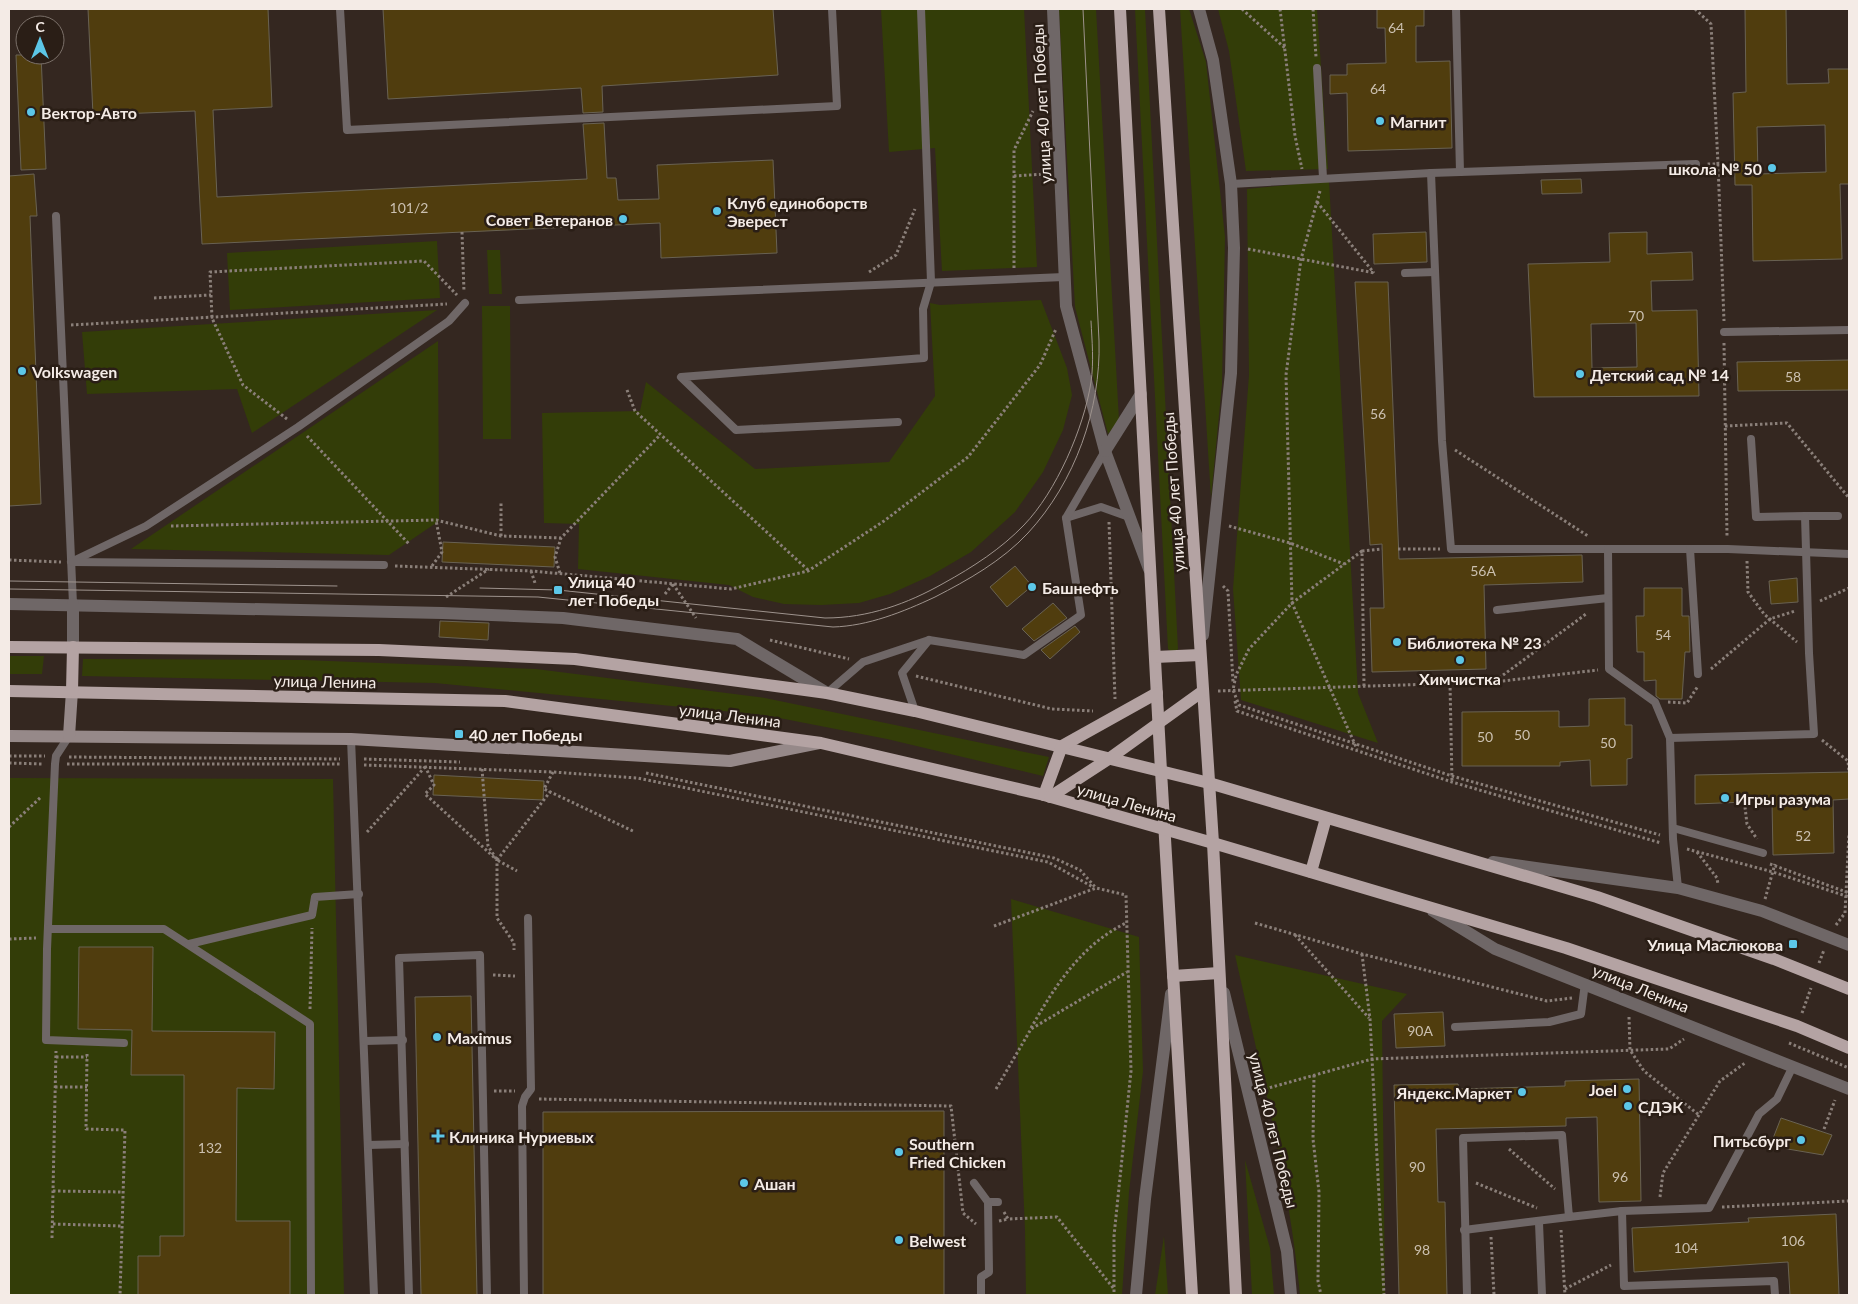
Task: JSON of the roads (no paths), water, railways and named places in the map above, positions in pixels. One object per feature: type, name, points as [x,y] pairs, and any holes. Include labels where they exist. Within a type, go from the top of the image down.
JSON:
[{"type":"main road","name":"улица 40 лет Победы","points":[[1120,9],[1158,723],[1192,1295]]},
{"type":"main road","name":"улица 40 лет Победы","points":[[1159,9],[1213,843],[1236,1295]]},
{"type":"main road","name":"улица Ленина","points":[[9,647],[379,650],[575,659],[827,693],[915,711],[1209,783],[1597,897],[1774,959],[1849,989]]},
{"type":"main road","points":[[72,691],[73,647]]},
{"type":"main road","points":[[1155,657],[1200,655]]},
{"type":"main road","name":"улица Ленина","points":[[9,691],[505,702],[821,743],[1047,796],[1311,872],[1566,948],[1797,1026],[1849,1048]]},
{"type":"main road","points":[[1047,796],[1110,758],[1203,691]]},
{"type":"main road","points":[[1047,796],[1062,746],[1157,693]]},
{"type":"main road","points":[[1311,872],[1326,818]]},
{"type":"main road","points":[[1173,976],[1219,973]]},
{"type":"street","name":"улица 40 лет Победы","points":[[1053,9],[1066,306],[1105,451],[1150,574]]},
{"type":"street","name":"улица 40 лет Победы","points":[[1199,9],[1213,60],[1231,184],[1234,248],[1231,373],[1200,655]]},
{"type":"street","points":[[1105,451],[1141,394]]},
{"type":"street","name":"улица Ленина","points":[[9,604],[442,613],[563,618],[737,639],[827,693]]},
{"type":"street","points":[[73,647],[74,604]]},
{"type":"street","points":[[69,736],[72,691]]},
{"type":"street","points":[[9,736],[351,739],[730,761],[821,743]]},
{"type":"street","name":"улица Ленина","points":[[1468,859],[1678,888],[1762,911],[1849,944]]},
{"type":"street","name":"улица Ленина","points":[[1427,907],[1495,949],[1845,1087]]},
{"type":"street","name":"улица 40 лет Победы","points":[[1219,973],[1287,1251],[1291,1295]]},
{"type":"street","name":"улица 40 лет Победы","points":[[1136,1295],[1145,1199],[1173,976]]},
{"type":"lane","points":[[340,9],[347,130],[837,106],[832,9]]},
{"type":"lane","points":[[898,422],[736,430],[681,377],[924,358],[923,309],[930,282],[921,9]]},
{"type":"lane","points":[[1456,9],[1460,172]]},
{"type":"lane","points":[[1317,68],[1323,178]]},
{"type":"lane","points":[[1231,184],[1431,173],[1696,164]]},
{"type":"lane","points":[[1431,173],[1442,441],[1451,549],[1746,550],[1849,554]]},
{"type":"lane","points":[[56,216],[74,604]]},
{"type":"lane","points":[[1405,273],[1435,272]]},
{"type":"lane","points":[[519,300],[1064,277]]},
{"type":"lane","points":[[72,562],[146,526],[306,421],[449,321],[465,303]]},
{"type":"lane","points":[[1724,332],[1849,330]]},
{"type":"lane","points":[[1751,439],[1756,516],[1838,516]]},
{"type":"lane","points":[[827,693],[863,662],[928,640],[1024,655],[1081,615],[1066,518],[1105,451]]},
{"type":"lane","points":[[1066,518],[1101,507],[1130,517]]},
{"type":"lane","points":[[1670,738],[1814,734],[1809,653],[1805,516]]},
{"type":"lane","points":[[1608,549],[1609,669],[1655,702],[1670,738],[1673,843],[1678,888]]},
{"type":"lane","points":[[1690,550],[1700,677]]},
{"type":"lane","points":[[72,562],[384,565]]},
{"type":"lane","points":[[1497,610],[1608,598]]},
{"type":"lane","points":[[915,711],[902,673],[928,640]]},
{"type":"lane","points":[[69,736],[55,760],[46,1040],[124,1042]]},
{"type":"lane","points":[[351,739],[359,894],[374,1295]]},
{"type":"lane","points":[[1673,828],[1763,852]]},
{"type":"lane","points":[[189,944],[312,915],[315,897],[359,894]]},
{"type":"lane","points":[[524,1295],[522,1106],[525,1097],[531,1089],[528,918]]},
{"type":"lane","points":[[48,934],[164,929],[310,1024],[311,1295]]},
{"type":"lane","points":[[409,1295],[403,1040],[399,958],[480,955],[487,1295]]},
{"type":"lane","points":[[1455,1028],[1549,1022],[1581,1014],[1585,983]]},
{"type":"lane","points":[[365,1041],[403,1040]]},
{"type":"lane","points":[[1464,1230],[1539,1223],[1622,1210],[1709,1208],[1759,1114],[1777,1099],[1793,1066]]},
{"type":"lane","points":[[1467,1295],[1463,1138],[1562,1135],[1569,1218]]},
{"type":"lane","points":[[368,1145],[405,1144]]},
{"type":"lane","points":[[974,1183],[988,1202],[989,1272],[981,1277],[981,1295]]},
{"type":"lane","points":[[988,1202],[998,1202]]},
{"type":"lane","points":[[1622,1210],[1624,1286],[1774,1281],[1775,1295]]},
{"type":"lane","points":[[1539,1223],[1542,1295]]},
{"type":"tram line","points":[[9,589],[538,597],[833,627],[859,624],[885,617],[947,591],[972,577],[1007,552],[1028,533],[1045,513],[1072,468],[1090,418],[1095,393],[1099,341],[1083,9]]},
{"type":"tram line","points":[[480,588],[558,590],[825,618],[872,612],[930,591],[996,550],[1024,525],[1047,495],[1067,458],[1087,400],[1091,382],[1093,352],[1091,321]]},
{"type":"tram line","points":[[9,581],[337,586]]},
{"type":"place","name":"Вектор-Авто","points":[[31,112]]},
{"type":"place","name":"Магнит","points":[[1380,121]]},
{"type":"place","name":"школа № 50","points":[[1772,168]]},
{"type":"place","name":"Клуб единоборств Эверест","points":[[717,211]]},
{"type":"place","name":"Совет Ветеранов","points":[[623,219]]},
{"type":"place","name":"Volkswagen","points":[[22,371]]},
{"type":"place","name":"Детский сад № 14","points":[[1580,374]]},
{"type":"place","name":"Башнефть","points":[[1032,587]]},
{"type":"place","name":"Улица 40 лет Победы","points":[[558,590]]},
{"type":"place","name":"Библиотека № 23","points":[[1397,642]]},
{"type":"place","name":"Химчистка","points":[[1460,660]]},
{"type":"place","name":"40 лет Победы","points":[[459,734]]},
{"type":"place","name":"Игры разума","points":[[1725,798]]},
{"type":"place","name":"Улица Маслюкова","points":[[1793,944]]},
{"type":"place","name":"Maximus","points":[[437,1037]]},
{"type":"place","name":"Joel","points":[[1627,1089]]},
{"type":"place","name":"Яндекс.Маркет","points":[[1522,1092]]},
{"type":"place","name":"СДЭК","points":[[1628,1106]]},
{"type":"place","name":"Клиника Нуриевых","points":[[438,1136]]},
{"type":"place","name":"Питьсбург","points":[[1801,1140]]},
{"type":"place","name":"Southern Fried Chicken","points":[[899,1152]]},
{"type":"place","name":"Ашан","points":[[744,1183]]},
{"type":"place","name":"Belwest","points":[[899,1240]]}]
